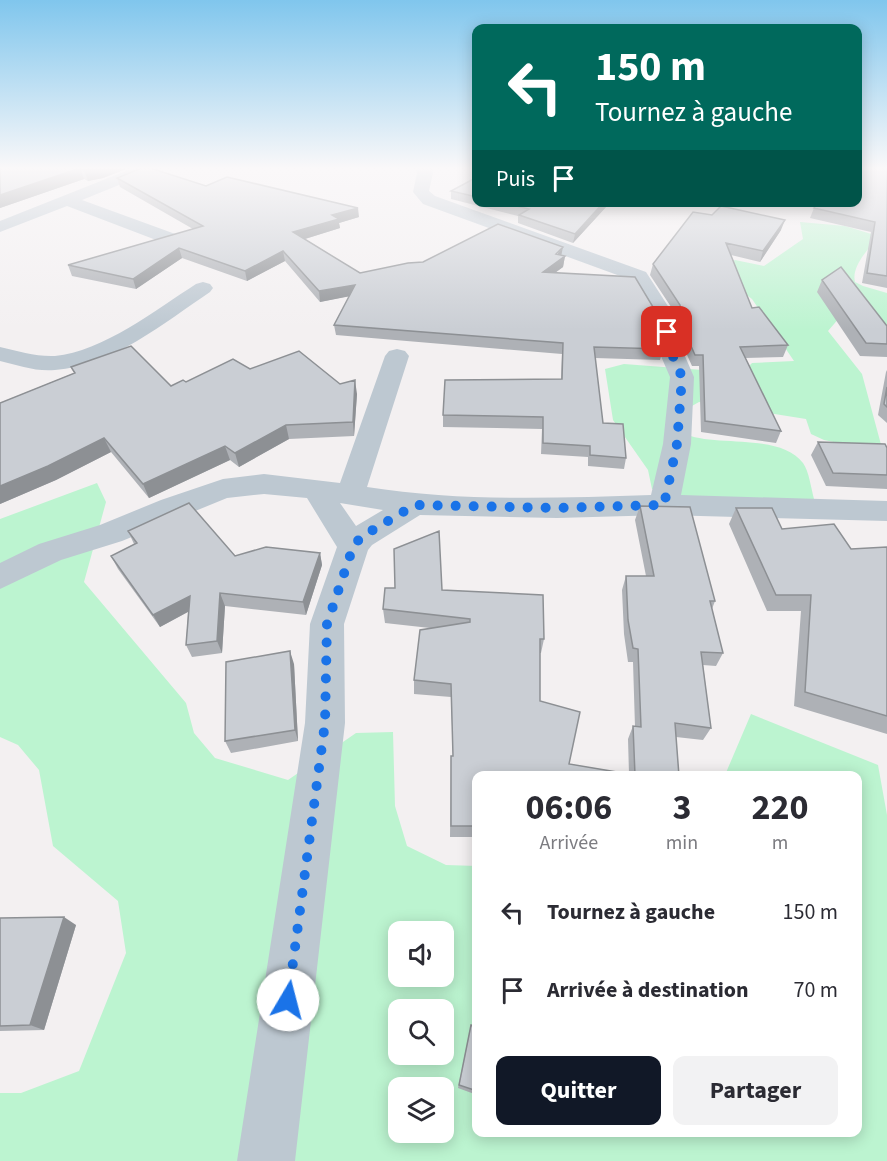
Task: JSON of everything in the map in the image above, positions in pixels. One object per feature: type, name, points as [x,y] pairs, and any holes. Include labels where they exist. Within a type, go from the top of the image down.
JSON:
[{"type":"street","points":[[0,227],[14,221]]},
{"type":"street","points":[[123,221],[171,239]]},
{"type":"street","points":[[489,221],[639,276],[664,317],[669,347],[682,377],[677,444],[664,505]]},
{"type":"street","points":[[0,354],[56,363],[82,358],[138,330],[203,288]]},
{"type":"street","points":[[350,495],[397,356]]},
{"type":"street","points":[[0,577],[50,552],[111,532],[223,489],[264,484],[316,489],[415,505],[557,508],[664,505],[887,511]]},
{"type":"street","points":[[316,489],[353,547]]},
{"type":"street","points":[[266,1161],[325,723],[327,624],[353,547],[361,537],[415,505]]},
{"type":"green space","points":[[800,222],[845,226],[878,236],[858,264],[854,276],[855,282],[887,293],[887,330],[840,317],[828,331],[862,374],[883,452],[824,440],[811,434],[806,419],[699,402],[683,411],[683,433],[711,440],[763,444],[779,447],[792,453],[805,466],[814,499],[776,505],[699,500],[652,489],[648,470],[613,420],[605,369],[624,364],[742,373],[752,363],[794,361],[752,299],[733,285],[729,263],[735,260],[764,266],[803,239]]},
{"type":"green space","points":[[97,483],[106,502],[84,582],[186,703],[194,733],[215,758],[288,780],[356,733],[393,732],[395,806],[407,846],[446,865],[472,866],[472,1137],[862,1137],[862,771],[727,771],[751,714],[878,765],[887,815],[887,1161],[0,1161],[0,1093],[21,1093],[79,1071],[126,953],[118,901],[53,846],[39,770],[18,745],[0,737],[0,519]]},
{"type":"building","points":[[194,221],[331,221],[293,232],[360,273],[423,262],[498,224],[563,247],[556,254],[565,256],[543,272],[635,277],[653,307],[658,336],[663,349],[594,347],[603,423],[623,424],[626,458],[590,455],[590,446],[543,443],[543,417],[443,415],[445,380],[562,379],[563,343],[334,325],[355,285],[319,291],[283,251],[245,271],[179,248],[133,279],[68,265],[203,226]]},
{"type":"building","points":[[537,221],[587,221],[575,234]]},
{"type":"building","points":[[686,221],[784,221],[763,251],[726,243],[752,308],[759,307],[788,345],[740,347],[781,431],[705,421],[703,355],[695,355],[686,335],[680,305],[653,264]]},
{"type":"building","points":[[871,221],[887,221],[887,276],[867,273],[875,222]]},
{"type":"building","points":[[841,267],[887,326],[887,344],[866,343],[822,280]]},
{"type":"building","points":[[131,346],[171,386],[183,380],[186,382],[233,359],[250,369],[299,351],[340,384],[355,380],[353,422],[286,425],[235,453],[225,446],[143,484],[104,438],[48,466],[0,486],[0,403],[75,373],[71,367]]},
{"type":"building","points":[[887,387],[887,407],[884,404]]},
{"type":"building","points":[[818,442],[885,444],[887,475],[833,473]]},
{"type":"building","points":[[189,503],[235,556],[266,547],[320,553],[303,602],[220,593],[217,641],[186,645],[190,596],[153,615],[111,556],[137,543],[128,531]]},
{"type":"building","points":[[640,506],[690,507],[715,601],[710,601],[723,653],[701,652],[711,728],[675,723],[679,771],[635,771],[633,726],[641,727],[638,649],[633,648],[628,620],[626,576],[654,576]]},
{"type":"building","points":[[736,508],[772,508],[782,529],[834,524],[851,549],[887,547],[887,716],[805,692],[811,595],[776,595]]},
{"type":"building","points":[[439,531],[442,590],[543,595],[544,639],[540,639],[540,701],[580,712],[569,764],[611,771],[472,771],[472,826],[451,826],[451,756],[453,756],[451,684],[414,680],[420,630],[470,622],[470,619],[383,609],[385,588],[395,588],[394,549]]},
{"type":"building","points":[[290,651],[295,730],[225,741],[226,662]]},
{"type":"building","points":[[64,917],[30,1025],[0,1026],[0,918]]},
{"type":"building","points":[[471,1025],[472,1089],[459,1085]]},
{"type":"route","points":[[288,1000],[325,723],[327,624],[353,547],[361,537],[415,505],[557,508],[664,505],[677,444],[682,377],[669,347],[667,332]]}]
